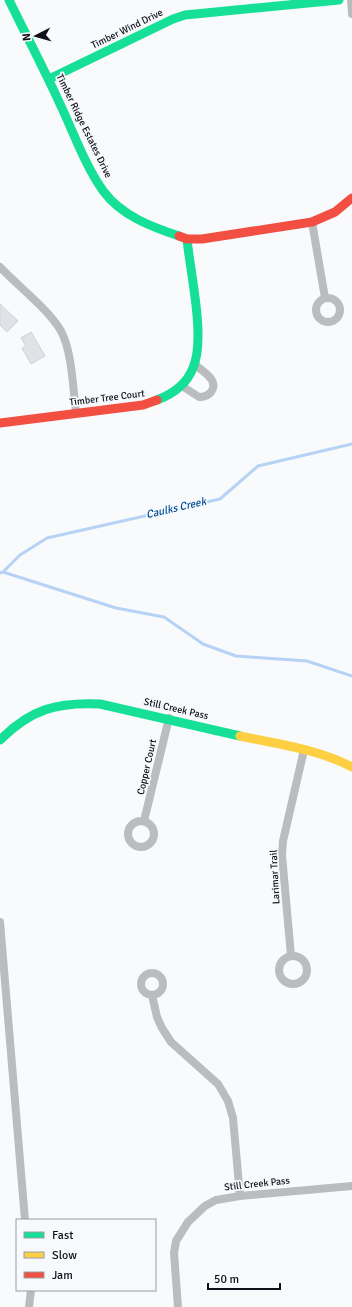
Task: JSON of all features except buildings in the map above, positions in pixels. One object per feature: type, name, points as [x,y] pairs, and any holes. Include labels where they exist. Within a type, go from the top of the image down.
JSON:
[{"type":"street","name":"Timber Ridge Estates Drive","points":[[9,0],[49,79],[86,161],[104,192],[118,206],[143,223],[187,239],[202,239],[312,222],[336,212],[352,198]]},
{"type":"street","name":"Timber Wind Drive","points":[[49,79],[173,19],[185,15],[339,0]]},
{"type":"street","points":[[350,0],[352,14]]},
{"type":"street","points":[[312,222],[326,298]]},
{"type":"street","name":"Timber Tree Court","points":[[0,423],[76,412],[143,405],[158,401],[182,386],[187,380],[194,364],[198,349],[198,326],[187,239]]},
{"type":"street","points":[[0,267],[46,312],[61,331],[69,356],[76,412]]},
{"type":"street","points":[[182,386],[199,397],[207,395],[212,390],[213,386],[211,378],[194,364]]},
{"type":"street","name":"Still Creek Pass","points":[[0,740],[7,732],[30,716],[56,706],[71,703],[100,704],[169,718],[322,754],[339,760],[352,767]]},
{"type":"street","name":"Copper Court","points":[[144,821],[169,718]]},
{"type":"street","name":"Larimar Trail","points":[[291,956],[282,855],[283,841],[304,750]]},
{"type":"street","points":[[0,922],[25,1219]]},
{"type":"street","points":[[152,995],[157,1017],[171,1042],[218,1084],[228,1101],[233,1118],[240,1196]]},
{"type":"street","name":"Still Creek Pass","points":[[178,1307],[174,1253],[176,1241],[188,1222],[205,1206],[216,1200],[240,1196],[352,1186]]},
{"type":"street","points":[[30,1307],[31,1291]]},
{"type":"waterway","name":"Caulks Creek","points":[[0,573],[3,572],[20,555],[47,538],[220,499],[258,466],[352,444]]},
{"type":"waterway","points":[[3,572],[116,608],[164,617],[203,644],[236,656],[307,661],[352,676]]},
{"type":"traffic: fast","points":[[9,0],[54,91],[91,172],[104,192],[120,208],[138,220],[179,236]]},
{"type":"traffic: fast","points":[[49,79],[173,19],[185,15],[339,0]]},
{"type":"traffic: fast","points":[[157,400],[169,395],[183,383],[193,368],[197,355],[198,323],[187,239]]},
{"type":"traffic: fast","points":[[0,740],[11,729],[34,714],[58,706],[71,704],[100,704],[240,736]]},
{"type":"traffic: slow","points":[[240,736],[311,751],[352,767]]},
{"type":"traffic: jam","points":[[179,236],[187,239],[202,239],[312,222],[335,212],[352,198]]},
{"type":"traffic: jam","points":[[0,423],[143,405],[157,400]]}]
